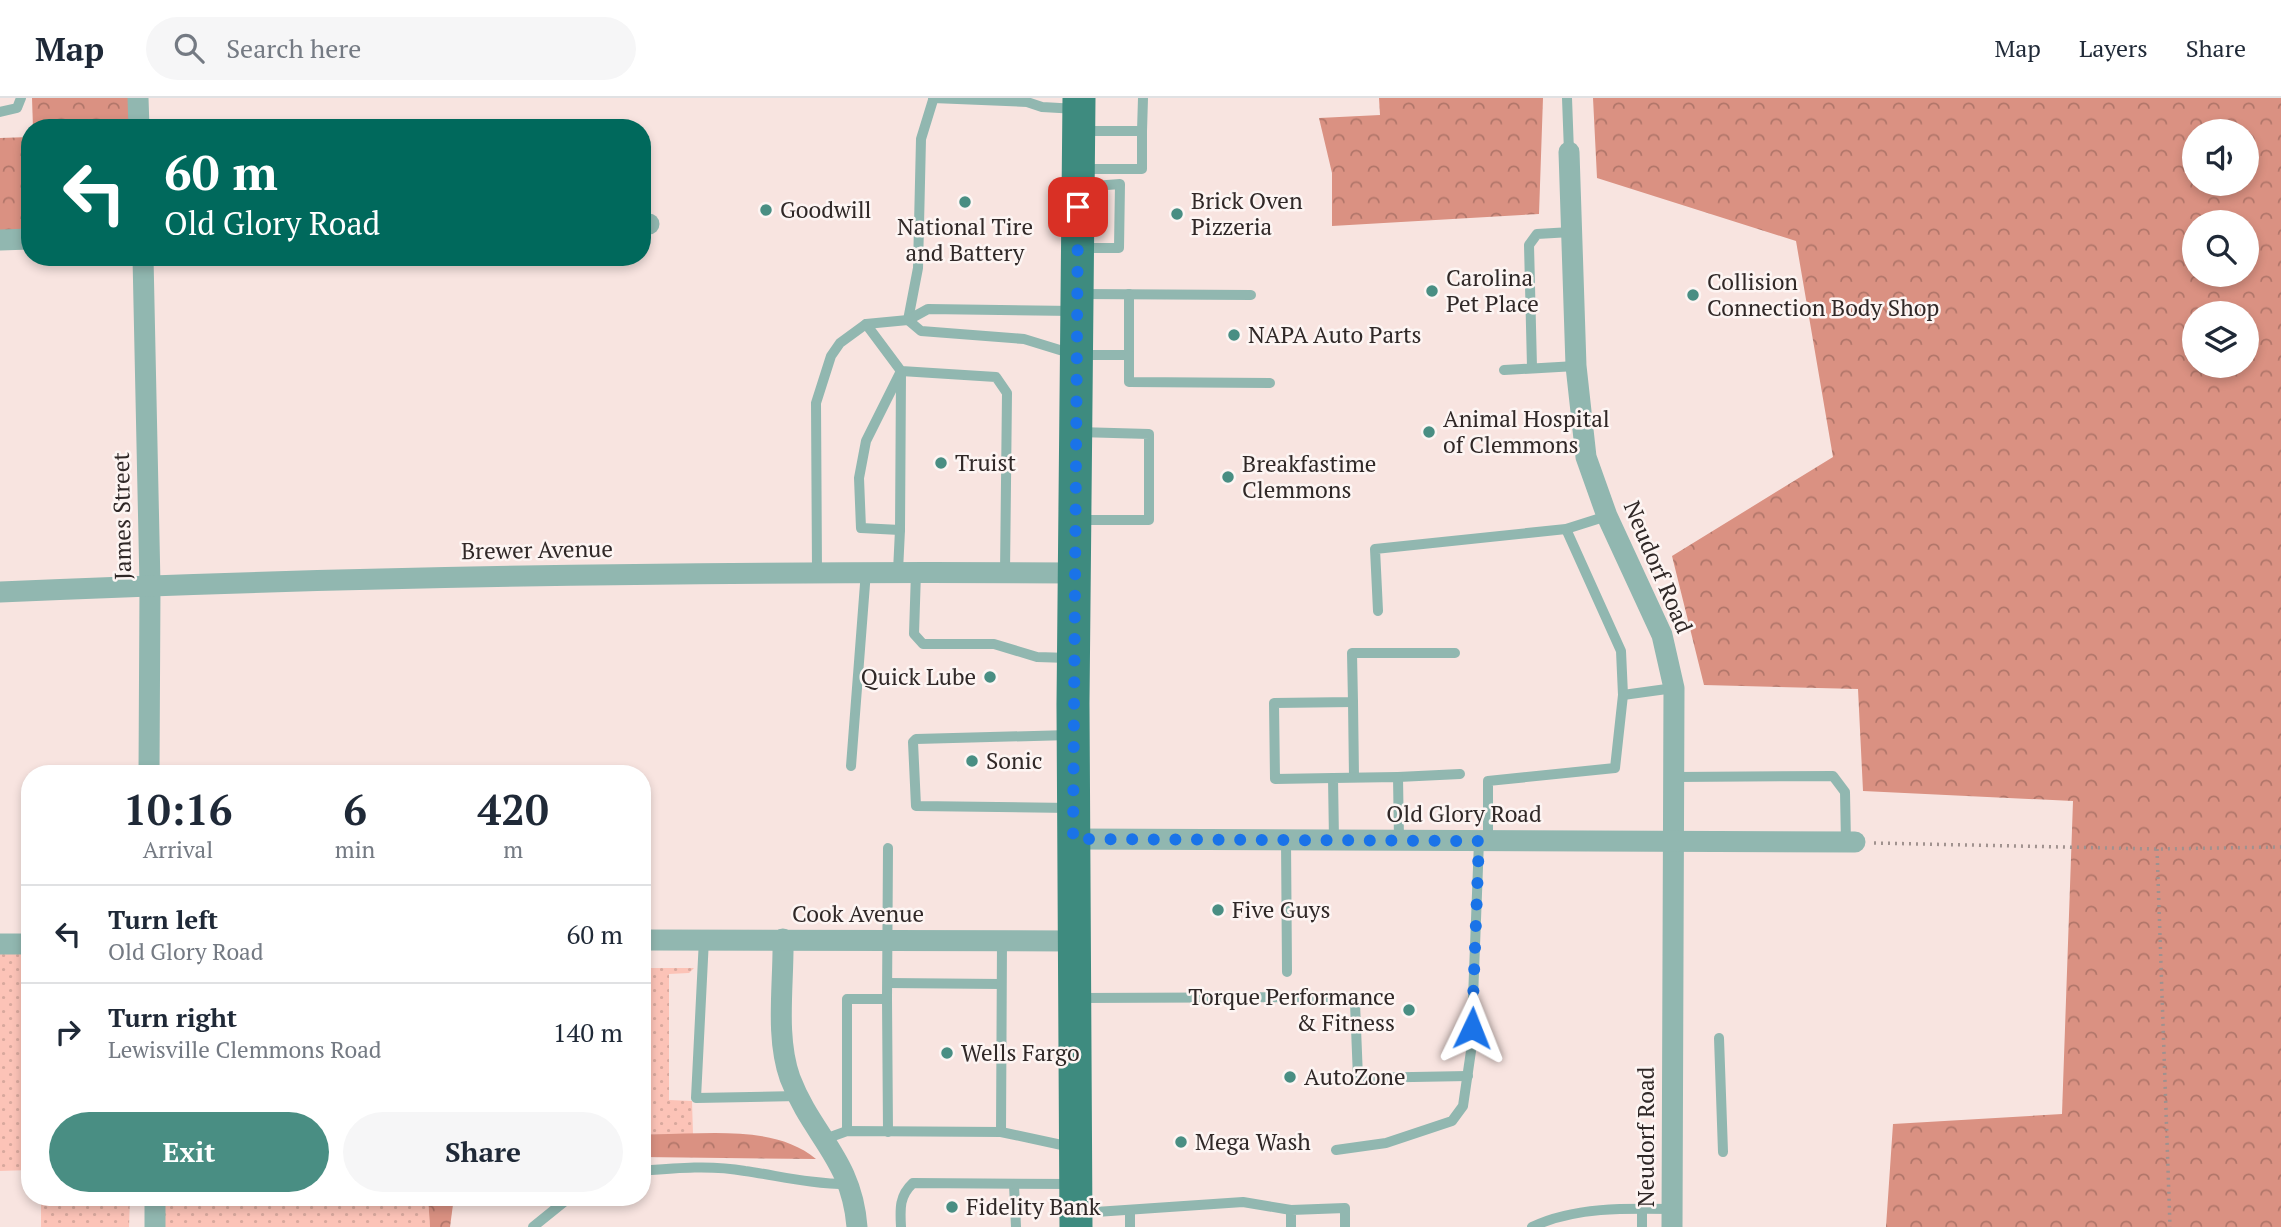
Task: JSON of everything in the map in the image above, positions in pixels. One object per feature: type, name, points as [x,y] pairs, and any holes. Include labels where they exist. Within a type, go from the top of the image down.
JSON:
[{"type":"main road","points":[[1076,1208],[1073,658],[1079,112]]},
{"type":"street","points":[[138,98],[139,119]]},
{"type":"street","name":"Neudorf Road","points":[[1569,152],[1576,366],[1587,457],[1607,516],[1662,635],[1674,688],[1676,777],[1672,1218]]},
{"type":"street","points":[[0,240],[21,239]]},
{"type":"street","name":"James Street","points":[[143,266],[150,585],[149,765]]},
{"type":"street","name":"Brewer Avenue","points":[[0,592],[150,585],[817,571],[1074,573]]},
{"type":"street","name":"Old Glory Road","points":[[1073,824],[1286,840],[1850,842]]},
{"type":"street","points":[[783,939],[783,1045],[786,1066],[798,1096],[850,1184],[857,1227]]},
{"type":"street","name":"Cook Avenue","points":[[651,940],[1073,941]]},
{"type":"street","points":[[0,944],[21,944]]},
{"type":"street","points":[[155,1206],[155,1227]]},
{"type":"lane","points":[[0,113],[17,108],[21,98]]},
{"type":"lane","points":[[1078,178],[1142,169],[1143,98]]},
{"type":"lane","name":"Neudorf Road","points":[[1567,98],[1569,152]]},
{"type":"lane","points":[[908,320],[918,268],[921,139],[933,99],[1027,102],[1079,112],[1142,131]]},
{"type":"lane","points":[[1532,367],[1529,245],[1537,234],[1571,232]]},
{"type":"lane","points":[[1129,294],[1129,382],[1270,383]]},
{"type":"lane","points":[[817,571],[816,403],[831,356],[840,342],[866,324],[908,320],[928,309],[1077,303],[1129,294],[1251,295]]},
{"type":"lane","points":[[908,320],[921,331],[1024,339],[1076,355],[1129,355]]},
{"type":"lane","points":[[866,324],[901,371],[900,530],[917,641],[923,644],[994,644],[1037,657],[1073,658]]},
{"type":"lane","points":[[1504,370],[1576,366]]},
{"type":"lane","points":[[900,530],[860,528],[859,478],[866,441],[901,371]]},
{"type":"lane","points":[[901,371],[996,377],[1007,393],[1005,573]]},
{"type":"lane","points":[[1075,432],[1149,434],[1149,520],[1075,520]]},
{"type":"lane","points":[[1378,611],[1375,549],[1566,530],[1607,516]]},
{"type":"lane","points":[[1336,1150],[1386,1143],[1452,1121],[1463,1106],[1471,1051],[1488,781],[1615,768],[1623,695],[1621,651],[1566,530]]},
{"type":"lane","points":[[851,766],[866,571]]},
{"type":"lane","points":[[1354,777],[1352,653],[1455,653]]},
{"type":"lane","points":[[1623,695],[1674,688]]},
{"type":"lane","points":[[1353,702],[1275,703],[1275,779],[1460,774]]},
{"type":"lane","points":[[1073,735],[916,739],[913,742],[916,806],[1073,824]]},
{"type":"lane","points":[[1398,776],[1399,840]]},
{"type":"lane","points":[[1676,777],[1833,776],[1845,792],[1850,842]]},
{"type":"lane","points":[[1333,778],[1334,840]]},
{"type":"lane","points":[[1286,840],[1287,972]]},
{"type":"lane","points":[[888,848],[888,1132]]},
{"type":"lane","points":[[704,939],[696,1098],[798,1096]]},
{"type":"lane","points":[[1001,1132],[1002,941]]},
{"type":"lane","points":[[888,983],[1000,984]]},
{"type":"lane","points":[[1073,998],[1342,997],[1355,1003],[1358,1078],[1468,1076]]},
{"type":"lane","points":[[847,1131],[847,999],[887,999]]},
{"type":"lane","points":[[1719,1038],[1723,1152]]},
{"type":"lane","points":[[825,1139],[847,1131],[1001,1132],[1074,1147]]},
{"type":"lane","points":[[651,1170],[697,1166],[745,1170],[808,1183],[850,1184]]},
{"type":"lane","points":[[901,1227],[900,1204],[904,1192],[913,1183],[1014,1185],[1076,1208],[1130,1211],[1243,1202],[1291,1209],[1345,1208],[1345,1227]]},
{"type":"lane","points":[[1014,1185],[1016,1227]]},
{"type":"lane","points":[[533,1227],[559,1206]]},
{"type":"lane","points":[[1532,1227],[1576,1214],[1642,1208],[1672,1218]]},
{"type":"lane","points":[[1642,1208],[1642,1227]]},
{"type":"lane","points":[[1291,1209],[1291,1227]]},
{"type":"lane","points":[[1130,1211],[1130,1227]]},
{"type":"path","points":[[1850,842],[2157,849],[2281,847]]},
{"type":"path","points":[[2157,849],[2170,1227]]},
{"type":"shaded area","points":[[0,953],[21,953],[21,1170],[0,1171]]},
{"type":"shaded area","points":[[651,968],[694,968],[689,973],[669,974],[669,1100],[692,1101],[693,1135],[651,1134]]},
{"type":"shaded area","points":[[41,1206],[130,1206],[129,1227],[41,1227]]},
{"type":"shaded area","points":[[165,1206],[429,1206],[430,1227],[165,1227]]},
{"type":"green space","points":[[32,98],[130,98],[131,119],[33,119]]},
{"type":"green space","points":[[1379,98],[1543,98],[1539,214],[1332,226],[1332,173],[1319,118],[1380,115]]},
{"type":"green space","points":[[1593,98],[2281,98],[2281,1227],[1886,1227],[1893,1124],[2062,1114],[2073,801],[1863,791],[1858,689],[1704,685],[1672,556],[1833,457],[1796,241],[1597,178]]},
{"type":"green space","points":[[21,137],[21,230],[0,231],[0,138]]},
{"type":"green space","points":[[651,1134],[756,1135],[798,1147],[816,1159],[651,1157]]},
{"type":"green space","points":[[429,1206],[453,1206],[450,1227],[430,1227]]},
{"type":"place","name":"National Tire and Battery","points":[[965,202]]},
{"type":"place","name":"Goodwill","points":[[766,210]]},
{"type":"place","name":"Brick Oven Pizzeria","points":[[1177,214]]},
{"type":"place","name":"Carolina Pet Place","points":[[1432,291]]},
{"type":"place","name":"Collision Connection Body Shop","points":[[1693,295]]},
{"type":"place","name":"NAPA Auto Parts","points":[[1234,335]]},
{"type":"place","name":"Animal Hospital of Clemmons","points":[[1429,432]]},
{"type":"place","name":"Truist","points":[[941,463]]},
{"type":"place","name":"Breakfastime Clemmons","points":[[1228,477]]},
{"type":"place","name":"Quick Lube","points":[[990,677]]},
{"type":"place","name":"Sonic","points":[[972,761]]},
{"type":"place","name":"Five Guys","points":[[1218,910]]},
{"type":"place","name":"Torque Performance & Fitness","points":[[1409,1010]]},
{"type":"place","name":"Wells Fargo","points":[[947,1053]]},
{"type":"place","name":"AutoZone","points":[[1290,1077]]},
{"type":"place","name":"Mega Wash","points":[[1181,1142]]},
{"type":"place","name":"Fidelity Bank","points":[[952,1207]]},
{"type":"route","points":[[1078,207],[1073,839],[1479,841],[1472,1028]]}]
